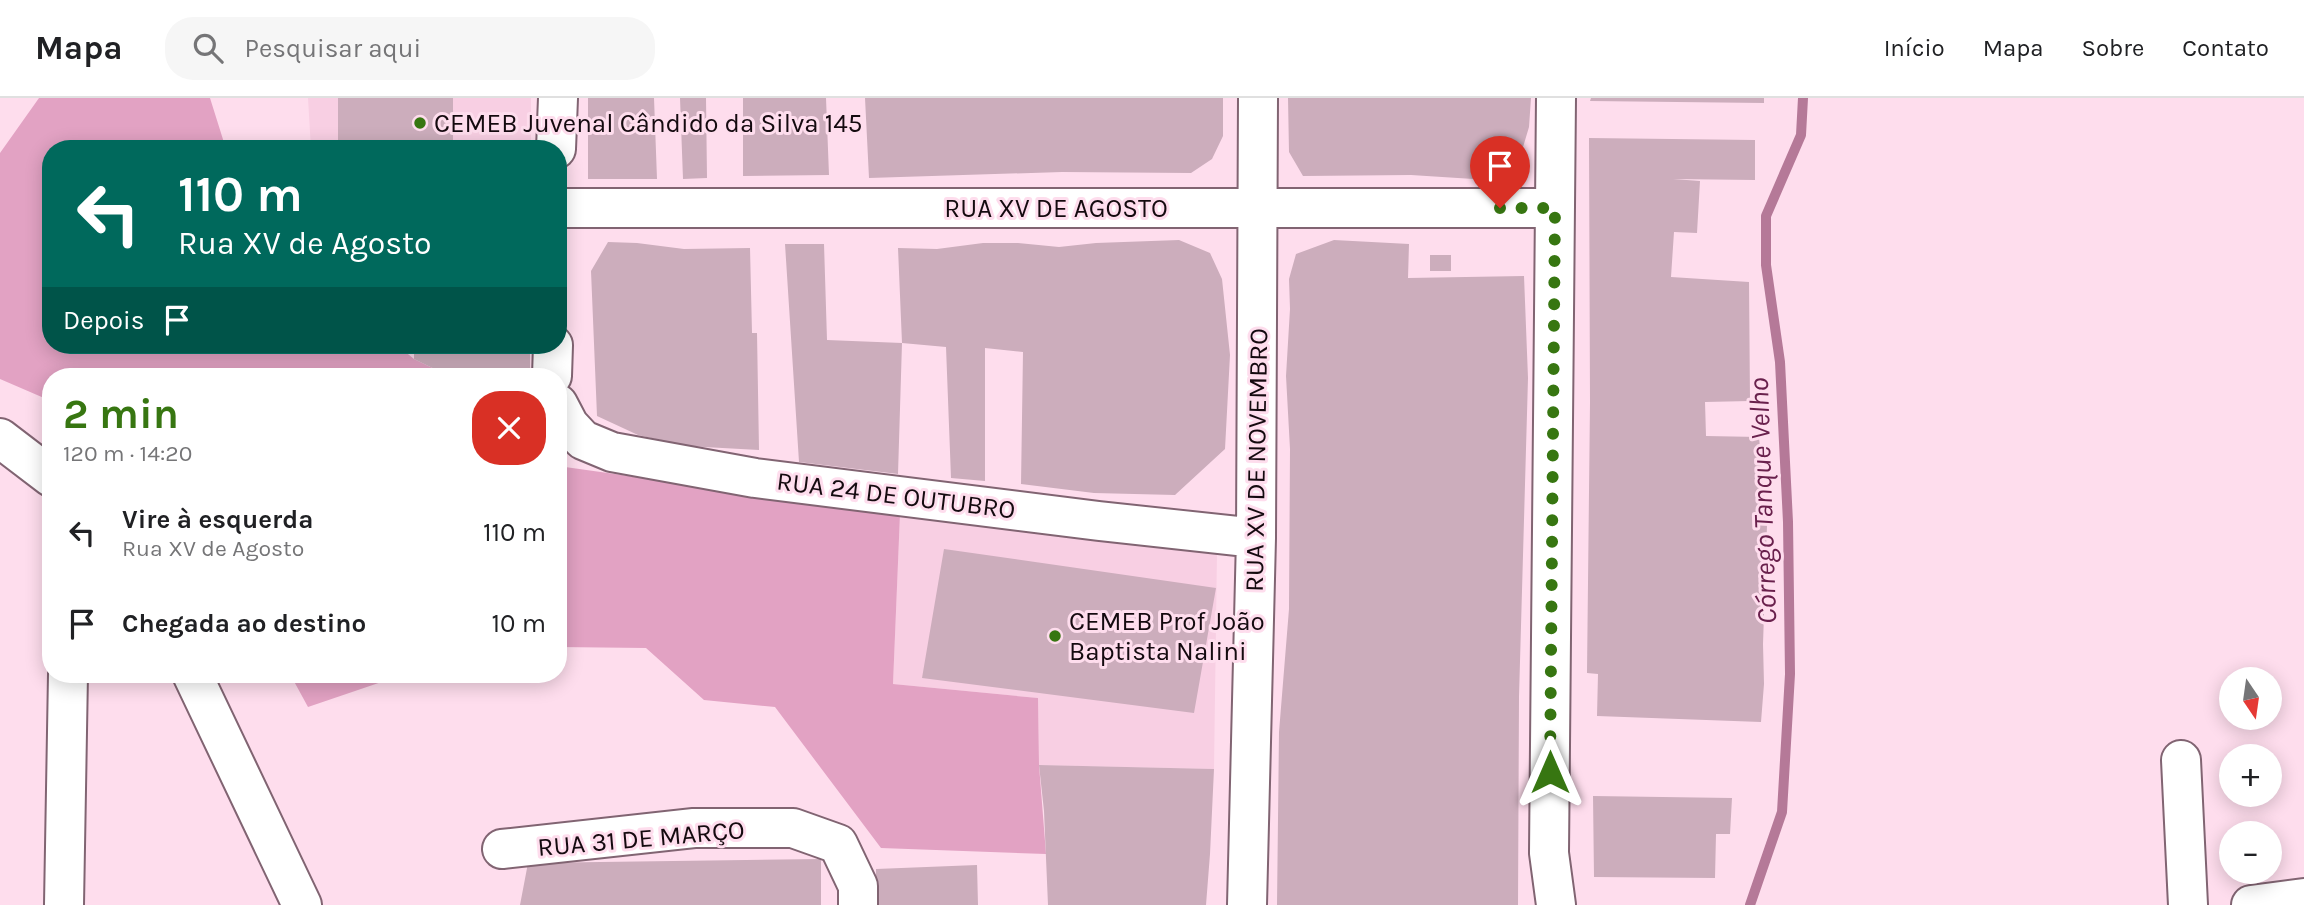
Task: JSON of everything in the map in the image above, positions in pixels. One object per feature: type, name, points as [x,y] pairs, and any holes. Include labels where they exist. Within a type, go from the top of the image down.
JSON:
[{"type":"street","points":[[556,140],[558,98]]},
{"type":"street","name":"RUA XV DE NOVEMBRO","points":[[1247,905],[1256,538],[1258,98]]},
{"type":"street","points":[[1556,98],[1549,853],[1556,905]]},
{"type":"street","name":"RUA XV DE AGOSTO","points":[[567,208],[1555,208]]},
{"type":"street","name":"RUA 24 DE OUTUBRO","points":[[567,421],[583,440],[612,452],[755,478],[1256,538]]},
{"type":"street","points":[[0,438],[42,470]]},
{"type":"street","points":[[64,905],[68,683]]},
{"type":"street","points":[[196,683],[302,905]]},
{"type":"street","points":[[2181,760],[2188,905]]},
{"type":"street","name":"RUA 31 DE MARÇO","points":[[502,849],[694,828],[793,828],[838,844],[858,886],[858,905]]},
{"type":"street","points":[[2251,905],[2304,898]]},
{"type":"shaded area","points":[[39,98],[210,98],[223,140],[42,140],[42,354],[408,354],[433,368],[42,368],[42,397],[0,379],[0,153]]},
{"type":"shaded area","name":"CEMEB Juvenal Cândido da Silva 145","points":[[308,98],[531,98],[531,140],[310,140]]},
{"type":"shaded area","points":[[567,467],[900,514],[893,684],[1038,698],[1039,765],[1046,854],[881,848],[775,707],[704,700],[646,648],[567,647]]},
{"type":"shaded area","name":"CEMEB Prof João Baptista Nalini","points":[[900,514],[1217,552],[1214,769],[1039,765],[1038,698],[893,684]]},
{"type":"shaded area","points":[[295,683],[379,683],[308,707]]},
{"type":"building","points":[[338,98],[453,98],[453,140],[338,140]]},
{"type":"building","points":[[588,98],[654,98],[657,179],[588,179]]},
{"type":"building","points":[[680,98],[706,98],[707,178],[683,179]]},
{"type":"building","points":[[743,98],[826,98],[829,175],[743,176]]},
{"type":"building","points":[[865,98],[1223,98],[1223,136],[1212,159],[1191,173],[1062,172],[869,178]]},
{"type":"building","points":[[1288,98],[1531,98],[1529,127],[1518,164],[1489,180],[1411,175],[1303,176],[1289,152]]},
{"type":"building","points":[[1591,98],[1764,98],[1764,103],[1590,101]]},
{"type":"building","points":[[1589,138],[1755,140],[1755,180],[1673,179],[1700,181],[1697,233],[1674,232],[1671,277],[1749,282],[1750,401],[1705,402],[1706,436],[1759,437],[1767,525],[1761,722],[1597,716],[1598,674],[1587,673]]},
{"type":"building","points":[[1179,240],[1210,253],[1222,279],[1230,355],[1225,449],[1175,495],[1094,493],[1021,484],[1023,352],[985,348],[985,481],[951,478],[946,347],[902,343],[898,248],[937,249],[983,243],[1059,247]]},
{"type":"building","points":[[1334,240],[1409,244],[1408,278],[1524,276],[1528,378],[1519,697],[1518,905],[1277,905],[1279,732],[1289,609],[1290,449],[1286,376],[1289,279],[1296,254]]},
{"type":"building","points":[[608,242],[684,249],[750,248],[752,333],[757,333],[759,450],[686,446],[638,435],[597,416],[591,271]]},
{"type":"building","points":[[785,244],[824,244],[827,340],[902,343],[898,474],[799,462]]},
{"type":"building","points":[[1430,255],[1451,255],[1451,271],[1430,271]]},
{"type":"building","points":[[414,354],[530,354],[530,368],[433,368],[414,359]]},
{"type":"building","points":[[944,549],[1216,588],[1194,713],[922,678]]},
{"type":"building","points":[[1039,765],[1214,769],[1206,905],[1048,905]]},
{"type":"building","points":[[1593,796],[1732,798],[1730,834],[1716,834],[1715,878],[1594,877]]},
{"type":"building","points":[[821,859],[821,905],[520,905],[528,863]]},
{"type":"building","points":[[977,865],[978,905],[876,905],[876,869]]},
{"type":"waterway","name":"Córrego Tanque Velho","points":[[1750,905],[1782,812],[1790,674],[1788,522],[1780,362],[1766,265],[1766,216],[1801,135],[1803,98]]},
{"type":"place","name":"CEMEB Juvenal Cândido da Silva 145","points":[[420,123]]},
{"type":"place","name":"CEMEB Prof João Baptista Nalini","points":[[1055,636]]},
{"type":"route","points":[[1500,208],[1555,208],[1550,772]]}]
